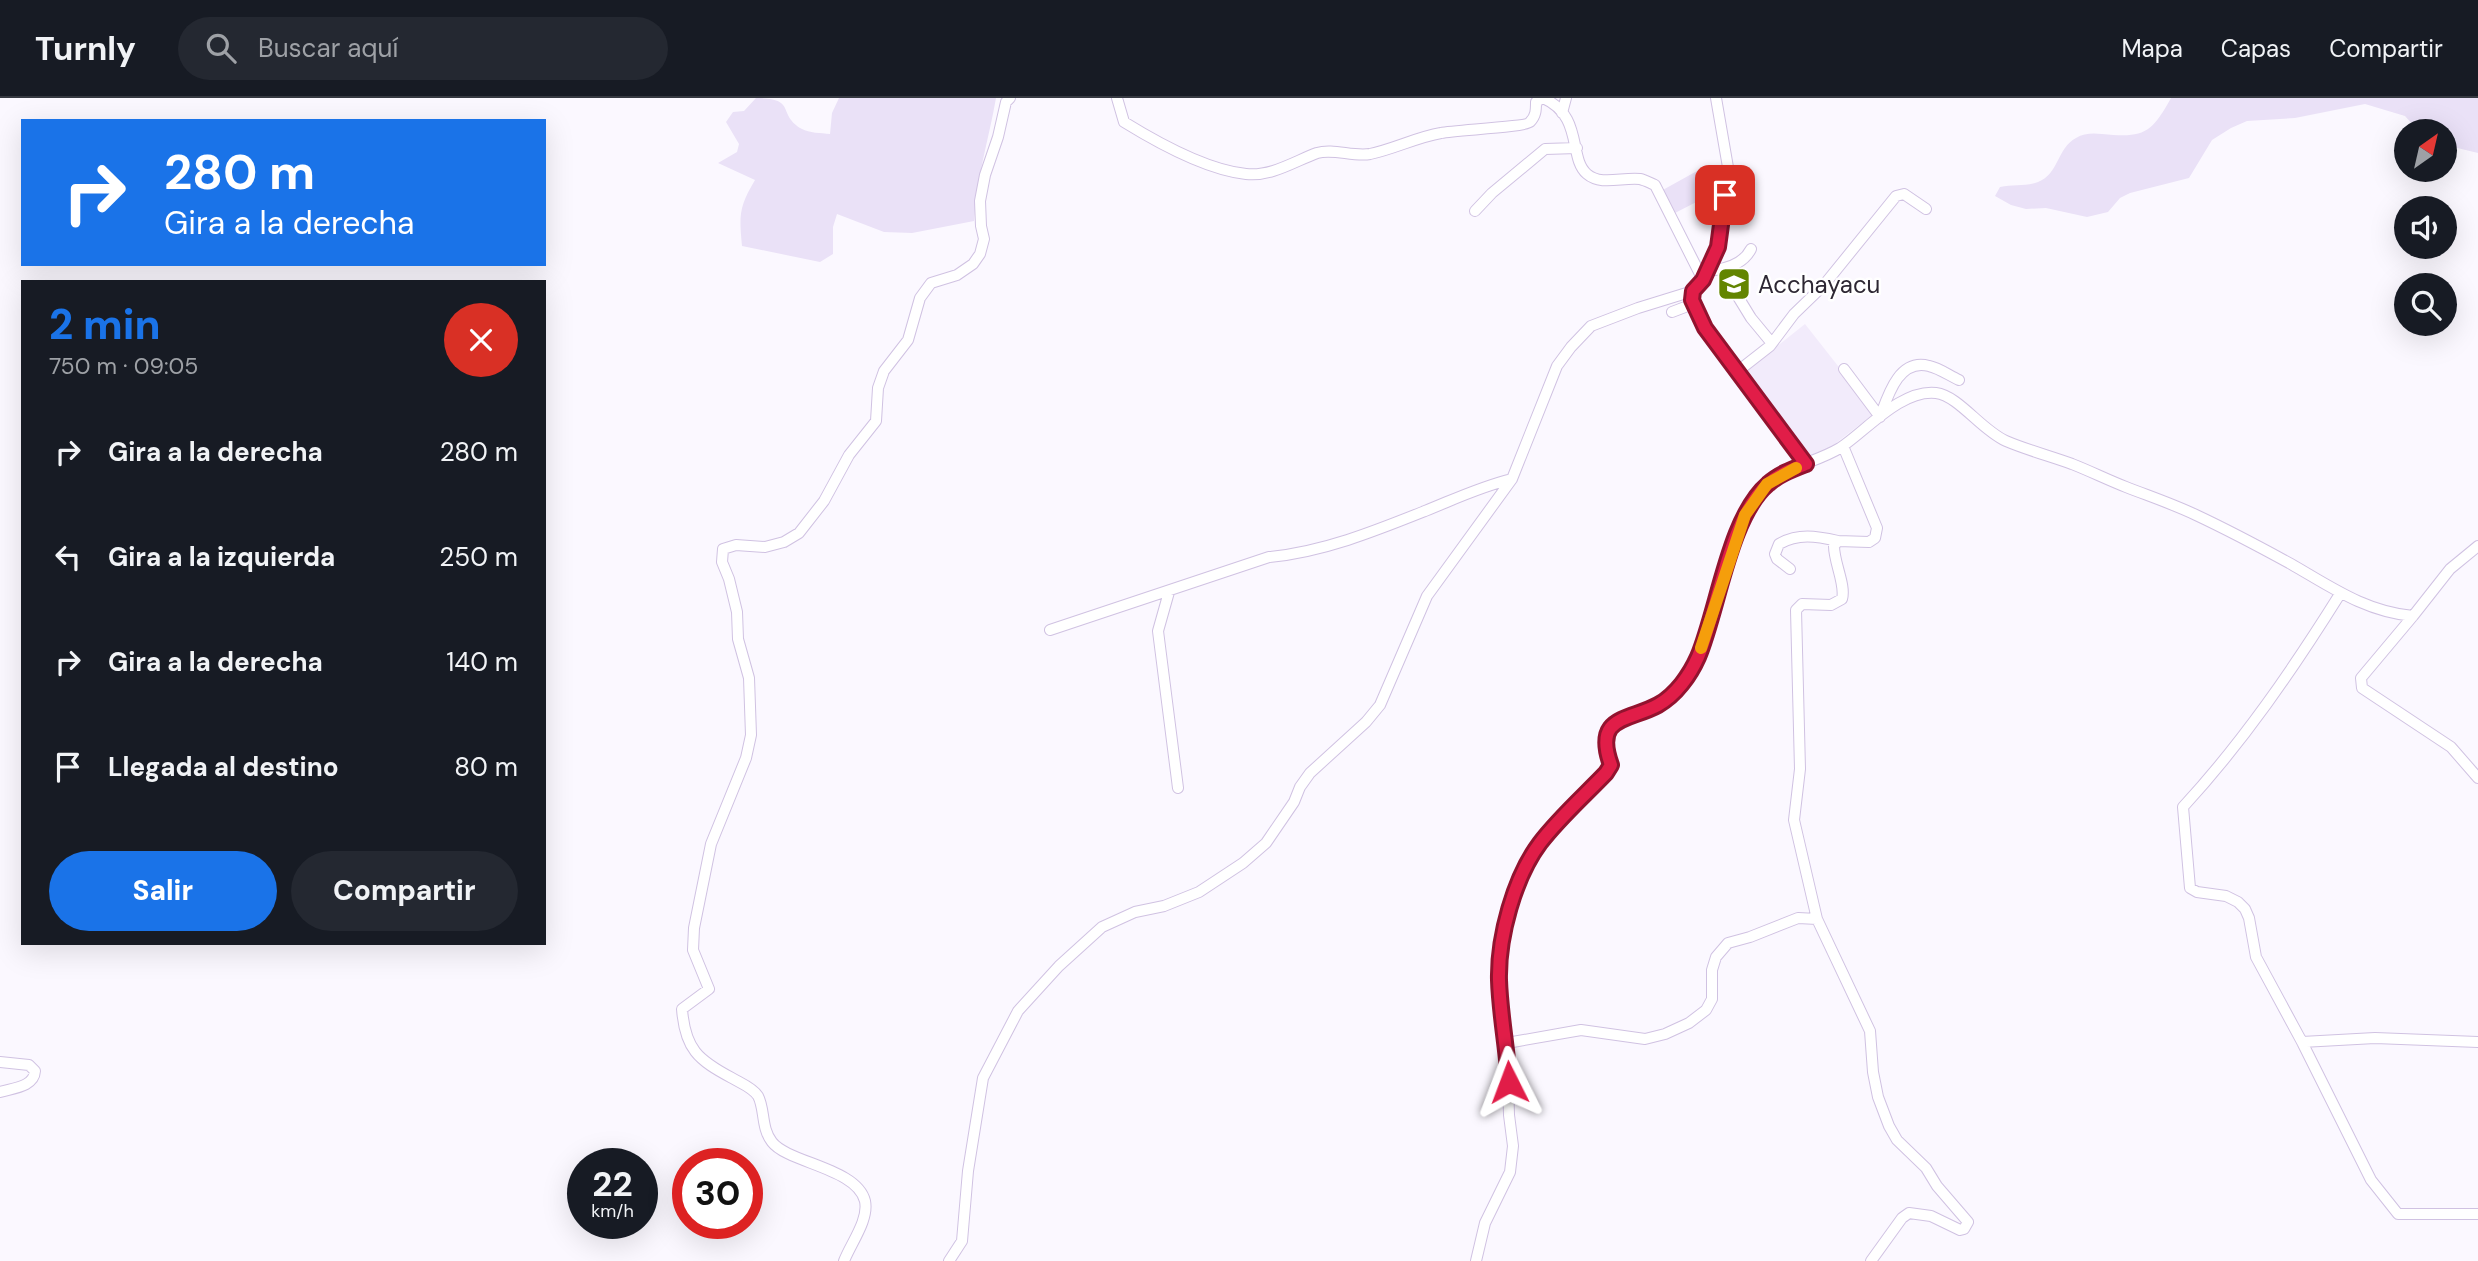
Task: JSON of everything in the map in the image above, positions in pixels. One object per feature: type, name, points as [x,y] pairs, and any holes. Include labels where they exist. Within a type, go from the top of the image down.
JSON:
[{"type":"street","points":[[845,1261],[864,1215],[865,1203],[861,1192],[826,1168],[772,1143],[763,1124],[758,1097],[747,1086],[700,1059],[683,1030],[682,1009],[709,989],[693,950],[694,928],[711,844],[746,758],[751,735],[749,677],[738,639],[734,601],[722,562],[723,549],[736,545],[765,547],[784,542],[799,533],[824,501],[849,455],[877,421],[877,388],[884,371],[908,340],[920,299],[930,284],[957,275],[973,264],[980,254],[984,239],[979,201],[1006,102],[1010,98]]},
{"type":"street","points":[[1117,98],[1124,122],[1148,137],[1206,166],[1248,175],[1269,172],[1320,152],[1368,154],[1438,133],[1525,126],[1536,113],[1536,102],[1542,98],[1556,105],[1571,126],[1582,169],[1589,176],[1600,181],[1642,179],[1655,185],[1706,275]]},
{"type":"street","points":[[1562,113],[1566,98]]},
{"type":"street","points":[[949,1261],[962,1241],[968,1171],[983,1078],[1018,1011],[1059,966],[1101,927],[1135,912],[1164,906],[1199,892],[1243,863],[1266,843],[1310,773],[1366,722],[1380,705],[1427,596],[1512,479],[1557,366],[1591,327],[1638,307],[1693,291],[1706,275],[1718,247],[1729,173],[1716,98]]},
{"type":"street","points":[[1475,211],[1492,193],[1545,149],[1577,148]]},
{"type":"street","points":[[1738,371],[1770,346],[1794,314],[1824,285],[1896,196],[1904,194],[1926,209]]},
{"type":"street","points":[[1706,275],[1735,264],[1748,256],[1751,249]]},
{"type":"street","points":[[1720,269],[1751,318],[1770,341]]},
{"type":"street","points":[[1693,291],[1693,304],[1705,328],[1806,464]]},
{"type":"street","points":[[1672,312],[1693,304]]},
{"type":"street","points":[[1880,416],[1889,392],[1900,374],[1910,367],[1927,365],[1959,380]]},
{"type":"street","points":[[1844,369],[1880,416]]},
{"type":"street","points":[[1476,1261],[1485,1223],[1510,1172],[1513,1146],[1509,1115],[1507,1043],[1499,981],[1500,947],[1514,897],[1530,858],[1541,841],[1611,765],[1608,737],[1612,726],[1619,719],[1658,705],[1676,692],[1688,675],[1699,656],[1745,515],[1767,484],[1787,472],[1824,458],[1906,400],[1936,393],[1957,402],[1990,433],[2007,441],[2192,513],[2365,606],[2393,614],[2413,616]]},
{"type":"street","points":[[1790,569],[1777,559],[1775,554],[1779,544],[1791,537],[1869,542],[1875,538],[1877,528],[1843,446]]},
{"type":"street","points":[[1050,630],[1269,558],[1317,550],[1393,524],[1484,485],[1512,479]]},
{"type":"street","points":[[1838,541],[1833,546],[1834,561],[1844,592],[1842,599],[1831,605],[1802,604],[1796,610],[1794,620],[1800,769],[1794,820],[1817,919],[1870,1031],[1873,1072],[1878,1097],[1889,1126],[1897,1140],[1926,1168],[1937,1186],[1968,1222],[1964,1229],[1959,1230],[1931,1216],[1909,1213],[1902,1218],[1871,1261]]},
{"type":"street","points":[[2478,546],[2450,569],[2361,677],[2362,688],[2451,747],[2478,778]]},
{"type":"street","points":[[1169,592],[1158,631],[1178,788]]},
{"type":"street","points":[[2340,594],[2290,673],[2211,776],[2183,807],[2190,888],[2197,892],[2226,896],[2245,909],[2256,957],[2371,1180],[2398,1214],[2478,1214]]},
{"type":"street","points":[[1507,1043],[1581,1030],[1645,1039],[1665,1034],[1689,1023],[1706,1010],[1712,999],[1712,970],[1716,957],[1728,943],[1798,918],[1817,919]]},
{"type":"street","points":[[2302,1042],[2375,1038],[2478,1042]]},
{"type":"street","points":[[0,1062],[29,1065],[35,1071],[31,1082],[0,1092]]},
{"type":"shaded area","points":[[756,98],[782,104],[794,123],[802,129],[830,134],[832,113],[839,98],[996,98],[980,174],[974,221],[912,233],[884,232],[837,214],[833,227],[833,254],[820,262],[742,246],[741,212],[755,180],[718,163],[737,152],[739,144],[726,122],[733,112],[744,111]]},
{"type":"shaded area","points":[[2171,98],[2478,98],[2478,153],[2457,148],[2457,119],[2408,119],[2365,104],[2295,118],[2247,121],[2212,140],[2189,178],[2130,193],[2120,198],[2108,212],[2087,217],[2046,208],[2026,209],[2011,205],[1995,196],[2000,187],[2038,182],[2045,178],[2065,148],[2079,136],[2137,134],[2145,131],[2158,119]]},
{"type":"shaded area","points":[[1697,171],[1710,195],[1673,214],[1661,191]]},
{"type":"shaded area","points":[[1805,324],[1875,413],[1819,456],[1810,455],[1745,372]]},
{"type":"slow traffic","points":[[1701,648],[1745,515],[1767,484],[1796,468]]},
{"type":"place","name":"Acchayacu","points":[[1734,284]]},
{"type":"route","points":[[1509,1082],[1499,981],[1500,947],[1522,874],[1541,841],[1611,765],[1608,737],[1612,726],[1619,719],[1658,705],[1676,692],[1688,675],[1699,656],[1745,515],[1767,484],[1806,464],[1705,328],[1693,304],[1693,291],[1703,280],[1718,247],[1725,195]]}]
